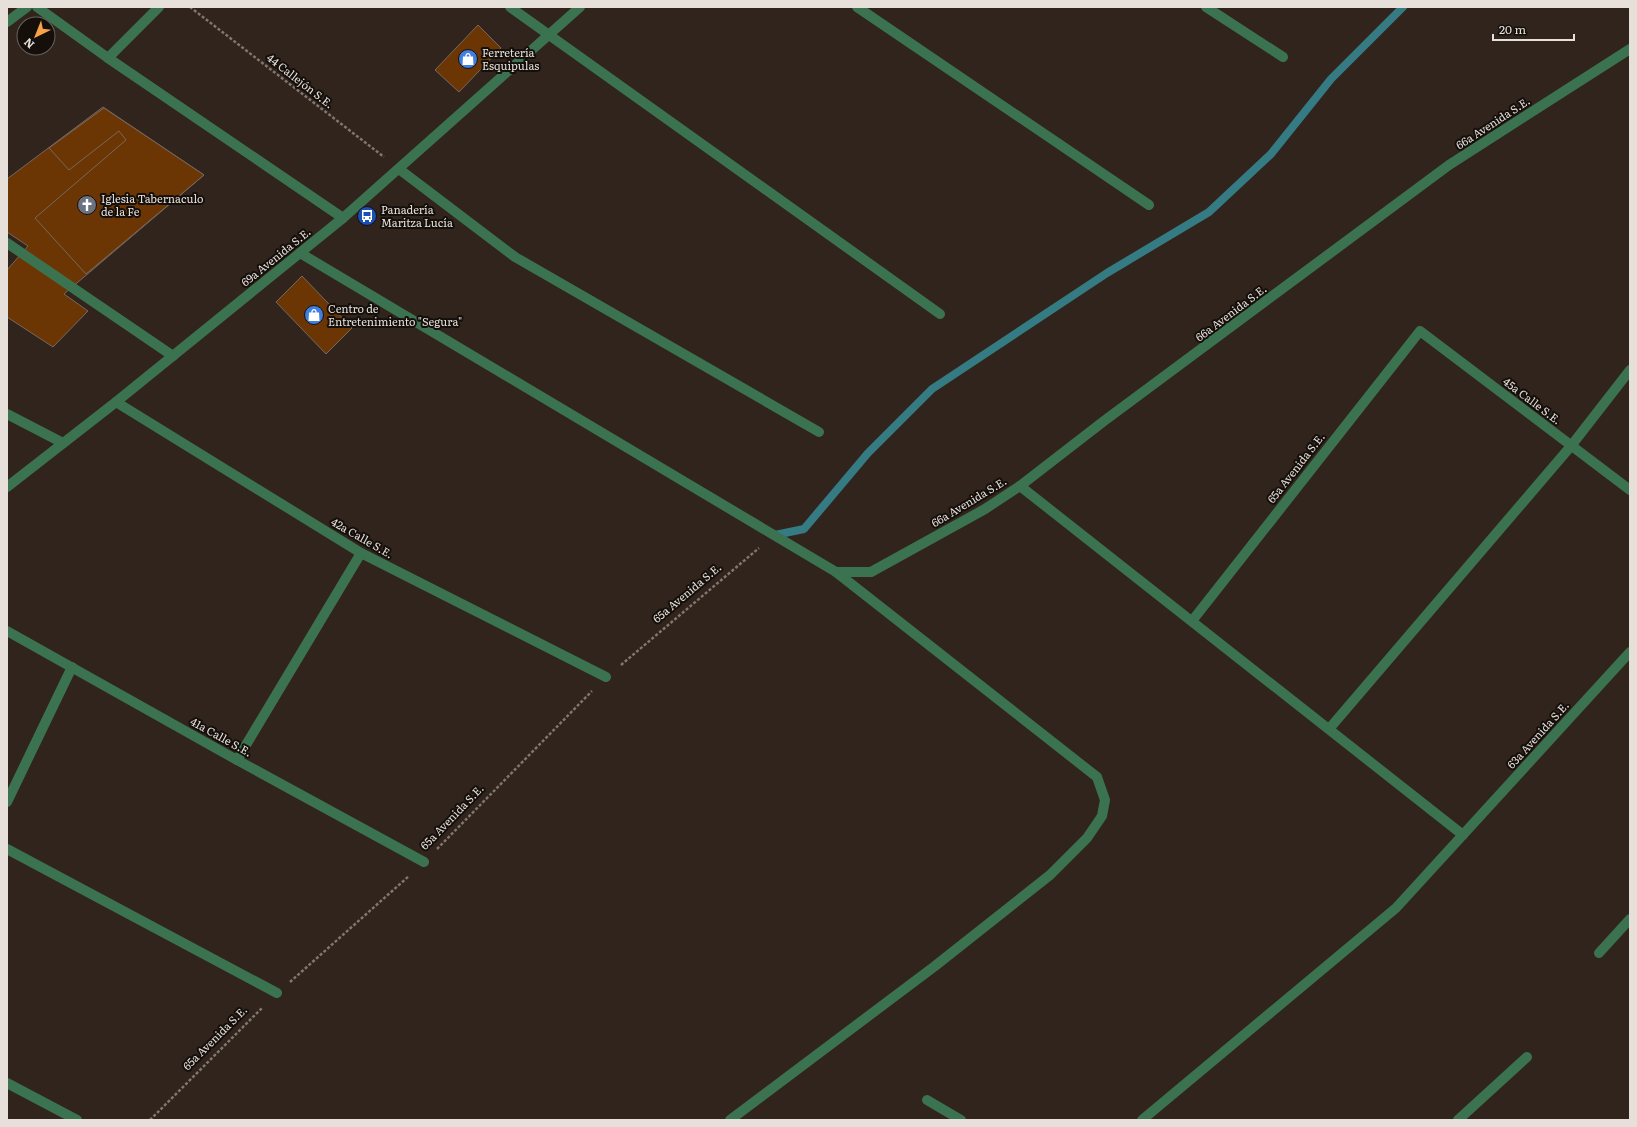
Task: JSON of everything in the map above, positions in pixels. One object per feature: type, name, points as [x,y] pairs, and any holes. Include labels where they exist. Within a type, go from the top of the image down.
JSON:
[{"type":"street","points":[[7,22],[27,7]]},
{"type":"street","points":[[37,7],[108,58],[343,218]]},
{"type":"street","points":[[108,58],[159,7]]},
{"type":"street","points":[[510,7],[550,34],[940,314]]},
{"type":"street","name":"69a Avenida S.E.","points":[[7,487],[116,402],[343,218],[580,7]]},
{"type":"street","points":[[857,7],[1150,205]]},
{"type":"street","points":[[1206,7],[1283,56]]},
{"type":"street","name":"66a Avenida S.E.","points":[[836,572],[871,572],[985,509],[1020,486],[1104,421],[1449,165],[1630,49]]},
{"type":"street","points":[[399,169],[515,258],[819,432]]},
{"type":"street","points":[[7,243],[172,356]]},
{"type":"street","points":[[300,253],[836,572],[1097,777],[1105,800],[1102,816],[1087,838],[1050,875],[935,966],[730,1120]]},
{"type":"street","name":"45a Calle S.E.","points":[[1420,331],[1630,490]]},
{"type":"street","name":"65a Avenida S.E.","points":[[1192,621],[1420,331]]},
{"type":"street","points":[[1329,729],[1571,446],[1630,370]]},
{"type":"street","name":"42a Calle S.E.","points":[[116,402],[361,553],[606,677]]},
{"type":"street","points":[[7,414],[63,443]]},
{"type":"street","points":[[1020,486],[1463,835]]},
{"type":"street","points":[[237,760],[361,553]]},
{"type":"street","name":"41a Calle S.E.","points":[[7,631],[237,760],[424,862]]},
{"type":"street","name":"63a Avenida S.E.","points":[[1142,1120],[1396,908],[1630,652]]},
{"type":"street","points":[[7,802],[72,667]]},
{"type":"street","points":[[7,849],[277,993]]},
{"type":"street","points":[[1599,953],[1630,919]]},
{"type":"street","points":[[1458,1120],[1527,1057]]},
{"type":"street","points":[[7,1083],[77,1120]]},
{"type":"street","points":[[927,1100],[961,1120]]},
{"type":"path","name":"44 Callejón S.E.","points":[[190,7],[399,169]]},
{"type":"path","name":"65a Avenida S.E.","points":[[150,1120],[277,993],[424,862],[606,677],[775,535]]},
{"type":"building","name":"Ferretería Esquipulas","points":[[478,25],[501,48],[459,92],[435,70]]},
{"type":"building","name":"Iglesia Tabernaculo de la Fe","points":[[103,107],[204,175],[64,294],[88,311],[53,347],[7,317],[7,270],[28,246],[7,232],[7,179]]},
{"type":"building","points":[[104,108],[204,175],[86,274],[35,218],[126,140],[119,131],[69,170],[49,148]]},
{"type":"building","name":"Centro de Entretenimiento \"Segura\"","points":[[302,276],[352,328],[326,354],[276,302]]},
{"type":"waterway","points":[[775,535],[804,529],[868,453],[932,389],[1107,273],[1209,212],[1271,154],[1331,79],[1403,7]]},
{"type":"place","name":"Ferretería Esquipulas","points":[[468,59]]},
{"type":"place","name":"Iglesia Tabernaculo de la Fe","points":[[87,205]]},
{"type":"place","name":"Panadería Maritza Lucía","points":[[367,216]]},
{"type":"place","name":"Centro de Entretenimiento \"Segura\"","points":[[314,315]]}]
